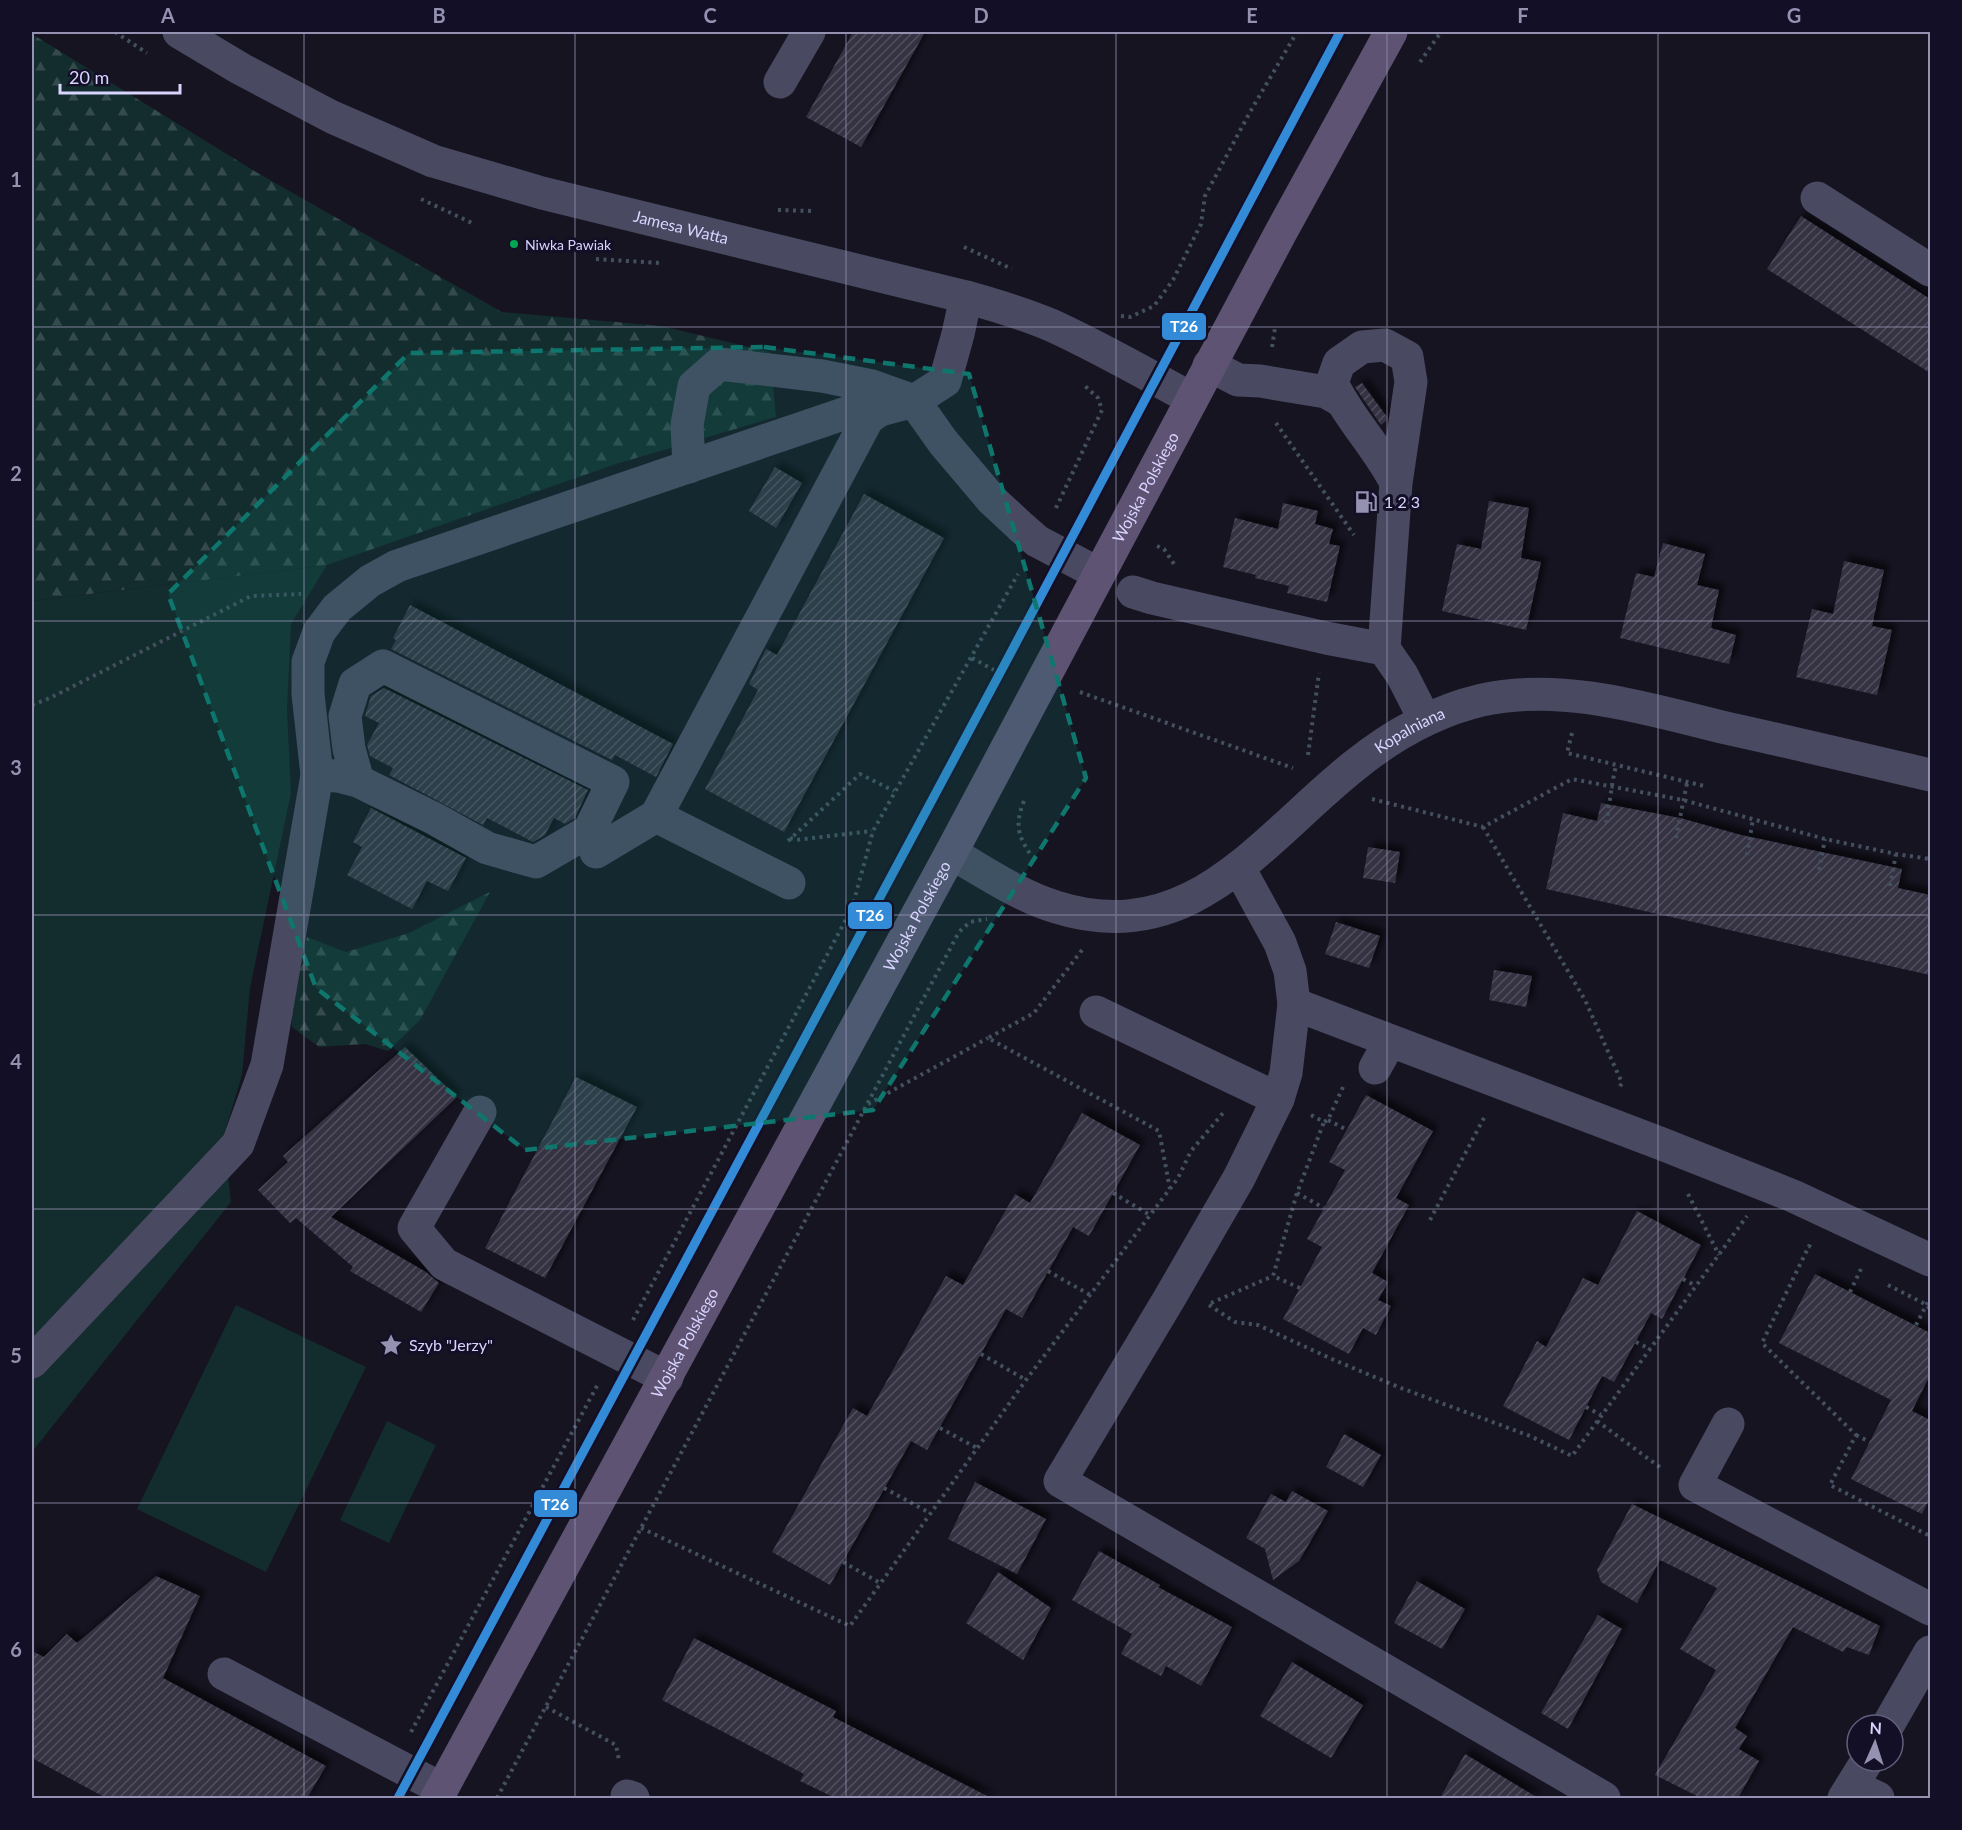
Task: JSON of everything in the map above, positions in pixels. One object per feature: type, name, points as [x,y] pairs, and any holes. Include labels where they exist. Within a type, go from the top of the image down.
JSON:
[{"type":"main road","name":"Wojska Polskiego","points":[[439,1794],[951,853],[1209,365],[1391,32]]},
{"type":"street","name":"Jamesa Watta","points":[[179,32],[241,69],[332,117],[433,160],[574,201],[1007,309],[1052,326],[1114,356],[1192,399]]},
{"type":"street","points":[[780,82],[808,32]]},
{"type":"street","points":[[1817,198],[1930,270]]},
{"type":"street","points":[[596,852],[656,816],[868,418],[880,410],[914,401],[945,381],[966,297]]},
{"type":"street","points":[[1396,483],[1387,465],[1340,400],[1332,382],[1339,363],[1362,347],[1385,345],[1407,357],[1411,382],[1396,483],[1384,649],[1402,675],[1425,720]]},
{"type":"street","points":[[688,467],[687,425],[694,386],[719,364],[822,376],[872,386],[914,401],[943,442],[992,500],[1037,541],[1099,574]]},
{"type":"street","points":[[1209,365],[1238,380],[1260,381],[1326,392],[1340,400]]},
{"type":"street","points":[[32,1362],[238,1144],[267,1065],[317,775],[308,694],[308,662],[319,632],[337,608],[370,581],[398,566],[849,412],[868,418]]},
{"type":"street","points":[[1133,592],[1326,638],[1384,649]]},
{"type":"street","points":[[317,775],[338,776],[358,781],[487,848],[536,862],[589,831],[612,782],[383,666],[355,684],[345,717],[349,749],[358,781]]},
{"type":"street","name":"Kopalniana","points":[[951,853],[1038,901],[1070,911],[1105,916],[1155,913],[1212,887],[1239,868],[1314,783],[1353,767],[1384,743],[1425,720],[1454,708],[1483,700],[1517,695],[1553,694],[1651,710],[1930,775]]},
{"type":"street","points":[[656,816],[780,878]]},
{"type":"street","points":[[1239,868],[1280,943],[1290,971],[1294,1004],[1286,1073],[1278,1099],[1233,1188],[1170,1299],[1060,1481],[1604,1798]]},
{"type":"street","points":[[1294,1004],[1382,1055],[1502,1083],[1769,1187],[1930,1260]]},
{"type":"street","points":[[1095,1012],[1278,1099]]},
{"type":"street","points":[[480,1112],[414,1228],[444,1264],[667,1378]]},
{"type":"street","points":[[1728,1424],[1695,1485],[1930,1609]]},
{"type":"street","points":[[1895,1713],[1930,1652]]},
{"type":"street","points":[[224,1674],[394,1763],[439,1794]]},
{"type":"path","points":[[1115,316],[1130,316],[1154,306],[1173,280],[1201,224],[1205,196],[1250,112],[1297,32]]},
{"type":"path","points":[[773,210],[813,210]]},
{"type":"path","points":[[964,247],[1018,272]]},
{"type":"path","points":[[1275,422],[1373,562],[1391,565]]},
{"type":"path","points":[[1133,592],[1161,537]]},
{"type":"path","points":[[32,705],[251,596],[306,594],[337,608]]},
{"type":"path","points":[[1079,692],[1314,783],[1326,638]]},
{"type":"path","points":[[394,1763],[852,908],[873,831],[894,791],[972,658],[988,667]]},
{"type":"path","points":[[1074,701],[1084,682]]},
{"type":"path","points":[[1574,725],[1567,753],[1704,786]]},
{"type":"path","points":[[1606,823],[1616,766]]},
{"type":"path","points":[[780,878],[790,838],[860,774],[894,791]]},
{"type":"path","points":[[1373,791],[1367,797],[1483,828],[1572,779],[1683,800],[1825,839],[1930,860]]},
{"type":"path","points":[[1676,838],[1687,783]]},
{"type":"path","points":[[1026,796],[1018,816],[1019,830],[1023,843],[1032,857]]},
{"type":"path","points":[[1747,855],[1754,819]]},
{"type":"path","points":[[1483,828],[1585,1000],[1622,1083],[1604,1122]]},
{"type":"path","points":[[790,838],[796,840],[873,831]]},
{"type":"path","points":[[1819,870],[1825,839]]},
{"type":"path","points":[[1890,886],[1896,854]]},
{"type":"path","points":[[497,1798],[959,932],[970,922],[994,919]]},
{"type":"path","points":[[867,1104],[1034,1014],[1086,945]]},
{"type":"path","points":[[988,1038],[1160,1131],[1170,1190]]},
{"type":"path","points":[[1273,1276],[1297,1193],[1326,1121],[1351,1071],[1382,1055]]},
{"type":"path","points":[[1430,1220],[1502,1083]]},
{"type":"path","points":[[641,1528],[850,1626],[1026,1380],[1170,1190],[1191,1151],[1247,1085]]},
{"type":"path","points":[[1278,1099],[1347,1130]]},
{"type":"path","points":[[1662,1144],[1719,1255]]},
{"type":"path","points":[[1300,1288],[1273,1276],[1208,1304],[1235,1322],[1258,1325],[1401,1388],[1530,1436],[1572,1456],[1769,1187]]},
{"type":"path","points":[[1113,1193],[1150,1215]]},
{"type":"path","points":[[1297,1193],[1324,1208]]},
{"type":"path","points":[[1819,1251],[1809,1246],[1762,1343],[1856,1435],[1870,1442]]},
{"type":"path","points":[[1850,1266],[1870,1276]]},
{"type":"path","points":[[1048,1271],[1090,1295]]},
{"type":"path","points":[[1683,1279],[1696,1286]]},
{"type":"path","points":[[1879,1281],[1927,1305],[1930,1310]]},
{"type":"path","points":[[1916,1325],[1930,1298]]},
{"type":"path","points":[[1636,1342],[1650,1349]]},
{"type":"path","points":[[981,1354],[1026,1380]]},
{"type":"path","points":[[1586,1407],[1602,1415]]},
{"type":"path","points":[[1596,1421],[1662,1469],[1695,1485]]},
{"type":"path","points":[[940,1428],[977,1448]]},
{"type":"path","points":[[1856,1435],[1830,1485],[1930,1536]]},
{"type":"path","points":[[884,1488],[930,1512]]},
{"type":"path","points":[[843,1562],[880,1583]]},
{"type":"path","points":[[546,1707],[616,1745],[630,1797]]},
{"type":"highlighted area","points":[[764,347],[969,374],[1086,778],[873,1110],[525,1150],[316,988],[168,594],[409,353]]},
{"type":"green space","points":[[32,34],[256,172],[502,312],[661,326],[770,352],[776,417],[616,464],[327,565],[32,601]]},
{"type":"green space","points":[[327,565],[291,624],[287,710],[291,793],[250,988],[242,1075],[224,1135],[231,1202],[32,1452],[32,601]]},
{"type":"green space","points":[[490,892],[420,1020],[388,1051],[365,1044],[319,1047],[292,1027],[290,985],[307,937],[346,952],[409,933]]},
{"type":"green space","points":[[236,1305],[366,1367],[266,1572],[137,1509]]},
{"type":"green space","points":[[387,1421],[436,1445],[389,1543],[340,1520]]},
{"type":"building","points":[[853,32],[925,32],[861,147],[806,117]]},
{"type":"building","points":[[1801,216],[1930,299],[1930,373],[1767,269]]},
{"type":"building","points":[[1362,383],[1387,417],[1381,425],[1355,387]]},
{"type":"building","points":[[775,467],[802,483],[776,528],[749,511]]},
{"type":"building","points":[[864,494],[944,538],[784,832],[705,789],[758,690],[749,684],[766,649],[777,655]]},
{"type":"building","points":[[1489,501],[1529,508],[1521,558],[1541,562],[1526,630],[1442,611],[1457,544],[1481,549]]},
{"type":"building","points":[[1283,503],[1318,511],[1315,524],[1333,529],[1329,544],[1340,546],[1327,602],[1287,593],[1289,586],[1223,567],[1235,518],[1278,529]]},
{"type":"building","points":[[1663,543],[1705,554],[1697,585],[1719,590],[1711,628],[1736,635],[1729,664],[1620,638],[1636,573],[1654,577]]},
{"type":"building","points":[[1844,561],[1884,570],[1872,626],[1892,630],[1877,695],[1796,677],[1812,609],[1833,614]]},
{"type":"building","points":[[410,605],[673,744],[656,777],[615,755],[612,760],[391,649],[396,640],[393,638]]},
{"type":"building","points":[[384,688],[588,790],[575,818],[565,824],[554,818],[545,835],[533,842],[487,818],[483,825],[389,775],[393,768],[370,756],[367,745],[379,723],[365,716],[371,696]]},
{"type":"building","points":[[1601,803],[1680,818],[1741,835],[1902,869],[1898,888],[1930,895],[1930,975],[1546,889],[1563,813],[1597,821]]},
{"type":"building","points":[[371,808],[466,858],[448,891],[427,881],[412,909],[347,875],[362,847],[353,842]]},
{"type":"building","points":[[1368,847],[1400,852],[1395,883],[1363,878]]},
{"type":"building","points":[[1336,922],[1380,936],[1369,968],[1325,954]]},
{"type":"building","points":[[1494,970],[1532,976],[1526,1007],[1489,1000]]},
{"type":"building","points":[[405,1047],[457,1097],[331,1217],[426,1272],[439,1283],[421,1312],[350,1271],[353,1267],[296,1218],[290,1223],[258,1190],[288,1162],[283,1156]]},
{"type":"building","points":[[576,1077],[637,1107],[545,1278],[485,1248]]},
{"type":"building","points":[[1366,1095],[1433,1131],[1396,1198],[1409,1205],[1372,1273],[1388,1282],[1378,1300],[1391,1306],[1376,1335],[1363,1328],[1349,1354],[1283,1319],[1322,1247],[1307,1239],[1345,1170],[1329,1162]]},
{"type":"building","points":[[1082,1113],[1140,1145],[1089,1236],[1073,1227],[1022,1318],[1006,1309],[927,1450],[911,1441],[830,1585],[772,1552],[853,1408],[867,1416],[946,1276],[963,1285],[1015,1194],[1030,1203]]},
{"type":"building","points":[[1637,1211],[1701,1245],[1662,1319],[1651,1313],[1614,1382],[1602,1376],[1569,1440],[1503,1406],[1537,1341],[1546,1347],[1583,1278],[1598,1285]]},
{"type":"building","points":[[1815,1274],[1930,1333],[1930,1375],[1912,1411],[1930,1420],[1930,1497],[1922,1514],[1851,1479],[1891,1400],[1779,1343]]},
{"type":"building","points":[[1344,1434],[1381,1455],[1363,1487],[1326,1467]]},
{"type":"building","points":[[975,1482],[1046,1519],[1017,1574],[948,1539]]},
{"type":"building","points":[[1292,1491],[1328,1511],[1299,1561],[1273,1580],[1265,1549],[1246,1538],[1271,1494],[1286,1502]]},
{"type":"building","points":[[1632,1504],[1880,1626],[1869,1655],[1847,1647],[1843,1652],[1793,1627],[1735,1728],[1747,1736],[1739,1749],[1759,1761],[1738,1798],[1701,1798],[1655,1775],[1716,1670],[1680,1649],[1717,1588],[1660,1560],[1637,1603],[1601,1582],[1597,1570]]},
{"type":"building","points":[[1099,1551],[1160,1585],[1158,1587],[1232,1627],[1201,1686],[1166,1666],[1161,1676],[1121,1654],[1132,1634],[1072,1600]]},
{"type":"building","points":[[998,1572],[1051,1608],[1023,1660],[966,1623]]},
{"type":"building","points":[[156,1576],[200,1596],[163,1678],[326,1766],[307,1798],[106,1798],[32,1758],[32,1651],[44,1657],[67,1634],[77,1643]]},
{"type":"building","points":[[1417,1581],[1465,1609],[1442,1649],[1394,1623]]},
{"type":"building","points":[[1598,1615],[1622,1629],[1568,1729],[1541,1713]]},
{"type":"building","points":[[694,1638],[836,1711],[833,1717],[991,1798],[835,1798],[800,1781],[804,1774],[662,1700]]},
{"type":"building","points":[[1292,1662],[1363,1705],[1331,1758],[1260,1716]]},
{"type":"building","points":[[1465,1754],[1538,1798],[1440,1798]]},
{"type":"transit line","name":"T26","points":[[398,1798],[1340,32]]},
{"type":"place","name":"Niwka Pawiak","points":[[514,244]]},
{"type":"place","name":"1 2 3","points":[[1366,502]]},
{"type":"place","name":"Szyb \"Jerzy\"","points":[[391,1345]]}]
